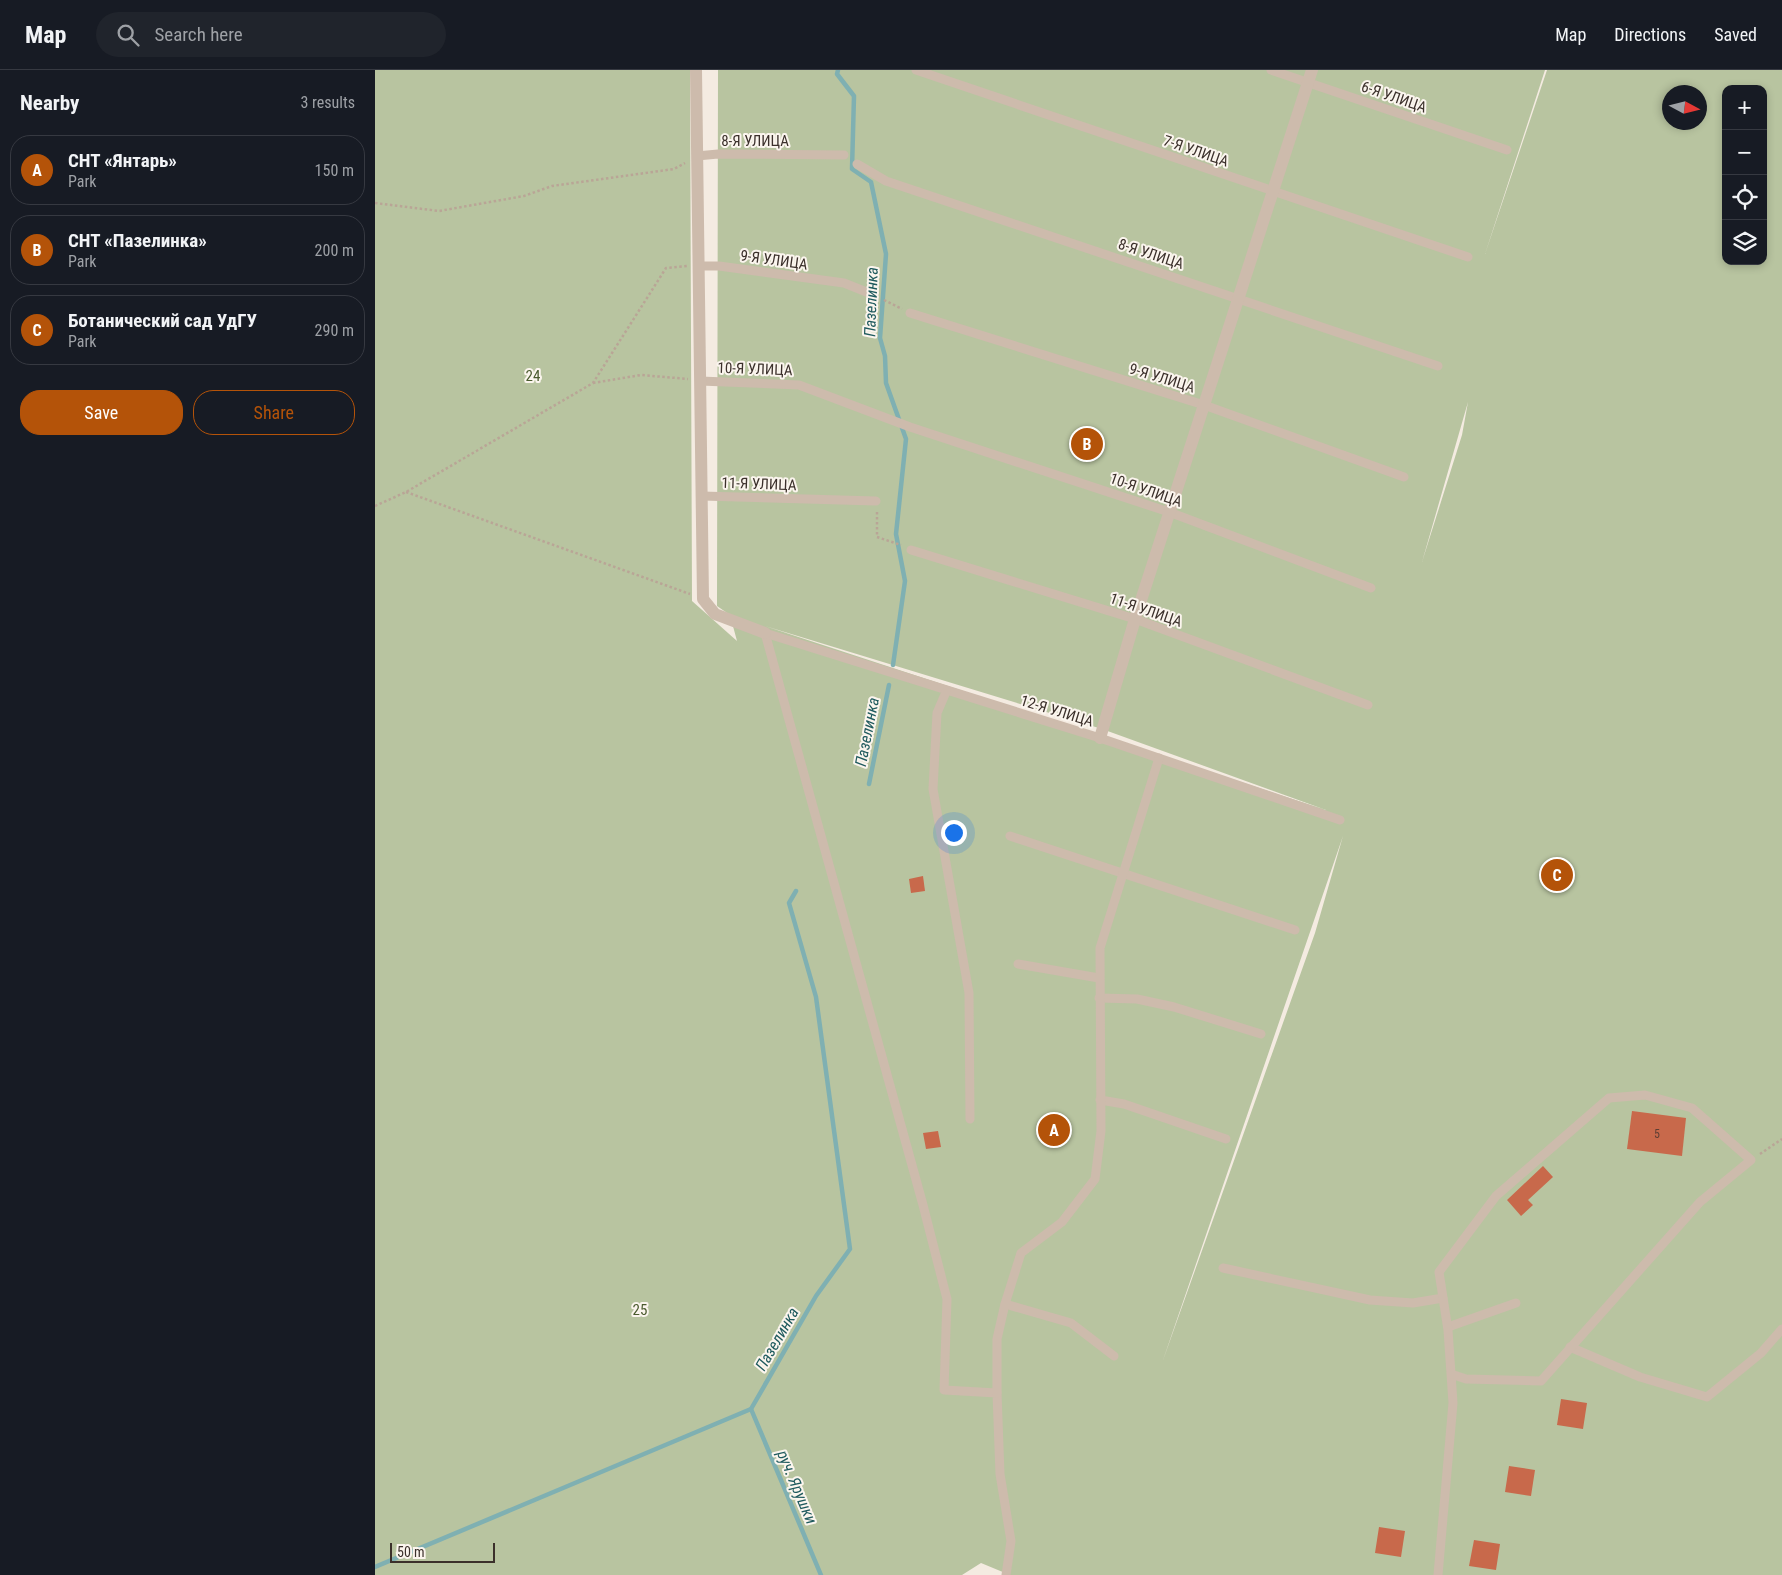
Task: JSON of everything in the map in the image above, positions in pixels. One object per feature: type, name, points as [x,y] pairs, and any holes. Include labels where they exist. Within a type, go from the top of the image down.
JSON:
[{"type":"street","points":[[696,70],[703,599],[715,614],[765,633]]},
{"type":"street","points":[[1100,738],[1135,619],[1310,76]]},
{"type":"lane","name":"7-Я УЛИЦА","points":[[916,70],[1468,258]]},
{"type":"lane","name":"6-Я УЛИЦА","points":[[1271,70],[1310,76],[1507,150]]},
{"type":"lane","name":"8-Я УЛИЦА","points":[[697,156],[718,154],[844,155]]},
{"type":"lane","name":"8-Я УЛИЦА","points":[[857,164],[886,181],[1438,366]]},
{"type":"lane","name":"9-Я УЛИЦА","points":[[699,266],[719,266],[844,283],[874,295]]},
{"type":"lane","name":"9-Я УЛИЦА","points":[[910,313],[1204,405],[1404,477]]},
{"type":"lane","name":"10-Я УЛИЦА","points":[[700,380],[799,385],[910,427],[1169,512],[1371,588]]},
{"type":"lane","name":"11-Я УЛИЦА","points":[[702,496],[876,501]]},
{"type":"lane","name":"11-Я УЛИЦА","points":[[911,550],[1135,619],[1368,705]]},
{"type":"lane","name":"12-Я УЛИЦА","points":[[765,633],[946,692],[1100,738],[1340,820]]},
{"type":"lane","points":[[765,633],[947,1299],[944,1390],[997,1393]]},
{"type":"lane","points":[[946,692],[937,713],[933,789],[969,993],[970,1119]]},
{"type":"lane","points":[[1006,1575],[1011,1540],[1000,1474],[997,1339],[1005,1304],[1021,1253],[1062,1222],[1095,1179],[1101,1131],[1100,948],[1159,758]]},
{"type":"lane","points":[[1010,836],[1125,872],[1295,930]]},
{"type":"lane","points":[[1018,964],[1099,978]]},
{"type":"lane","points":[[1099,998],[1137,999],[1174,1007],[1261,1034]]},
{"type":"lane","points":[[1438,1575],[1453,1402],[1447,1327],[1439,1272],[1496,1196],[1609,1098],[1645,1095],[1691,1108],[1751,1160],[1700,1202],[1541,1381],[1466,1379],[1451,1374]]},
{"type":"lane","points":[[1100,1100],[1124,1104],[1227,1139]]},
{"type":"lane","points":[[1223,1268],[1370,1300],[1413,1303],[1443,1298]]},
{"type":"lane","points":[[1447,1327],[1516,1303]]},
{"type":"lane","points":[[1005,1304],[1071,1324],[1114,1356]]},
{"type":"lane","points":[[1571,1347],[1640,1377],[1707,1397],[1761,1353],[1782,1329]]},
{"type":"path","points":[[375,203],[421,209],[447,210],[525,196],[552,186],[674,169],[697,156]]},
{"type":"path","points":[[593,383],[666,268],[699,266]]},
{"type":"path","points":[[375,506],[406,492],[593,383],[641,375],[700,380]]},
{"type":"path","points":[[406,492],[703,599]]},
{"type":"path","points":[[876,501],[877,537],[893,542]]},
{"type":"path","points":[[1751,1160],[1782,1139]]},
{"type":"green space","points":[[375,70],[690,70],[692,601],[737,641],[730,615],[717,606],[718,70],[1545,70],[1485,254],[1547,70],[1782,70],[1782,1575],[1010,1575],[981,1563],[962,1575],[375,1575]],"holes":[[[1468,402],[1462,435],[1422,562]],[[765,626],[1102,729],[1326,810]],[[1343,836],[1315,933],[1162,1363]]]},
{"type":"building","points":[[923,876],[925,891],[911,893],[909,879]]},
{"type":"building","points":[[1632,1111],[1686,1118],[1682,1156],[1627,1149]]},
{"type":"building","points":[[938,1131],[941,1147],[926,1149],[923,1133]]},
{"type":"building","points":[[1543,1166],[1553,1177],[1528,1200],[1533,1205],[1521,1216],[1507,1200]]},
{"type":"building","points":[[1561,1399],[1587,1403],[1583,1429],[1557,1425]]},
{"type":"building","points":[[1509,1466],[1535,1470],[1531,1496],[1505,1492]]},
{"type":"building","points":[[1379,1527],[1405,1531],[1401,1557],[1375,1553]]},
{"type":"building","points":[[1474,1540],[1500,1544],[1496,1570],[1469,1566]]},
{"type":"waterway","name":"Пазелинка","points":[[838,70],[837,74],[854,96],[852,169],[871,182],[886,254],[880,338],[885,356],[886,383],[906,439],[896,534],[905,581],[893,665]]},
{"type":"waterway","name":"Пазелинка","points":[[869,784],[889,685]]},
{"type":"waterway","name":"Пазелинка","points":[[375,1567],[751,1409],[816,1296],[850,1249],[816,997],[789,903],[796,891]]},
{"type":"waterway","name":"руч. Ярушки","points":[[751,1409],[821,1575]]},
{"type":"place","name":"СНТ «Пазелинка»","points":[[1087,444]]},
{"type":"place","name":"Ботанический сад УдГУ","points":[[1557,875]]},
{"type":"place","name":"СНТ «Янтарь»","points":[[1054,1130]]},
{"type":"park label","name":"24","points":[[533,376]]},
{"type":"park label","name":"25","points":[[640,1310]]}]
